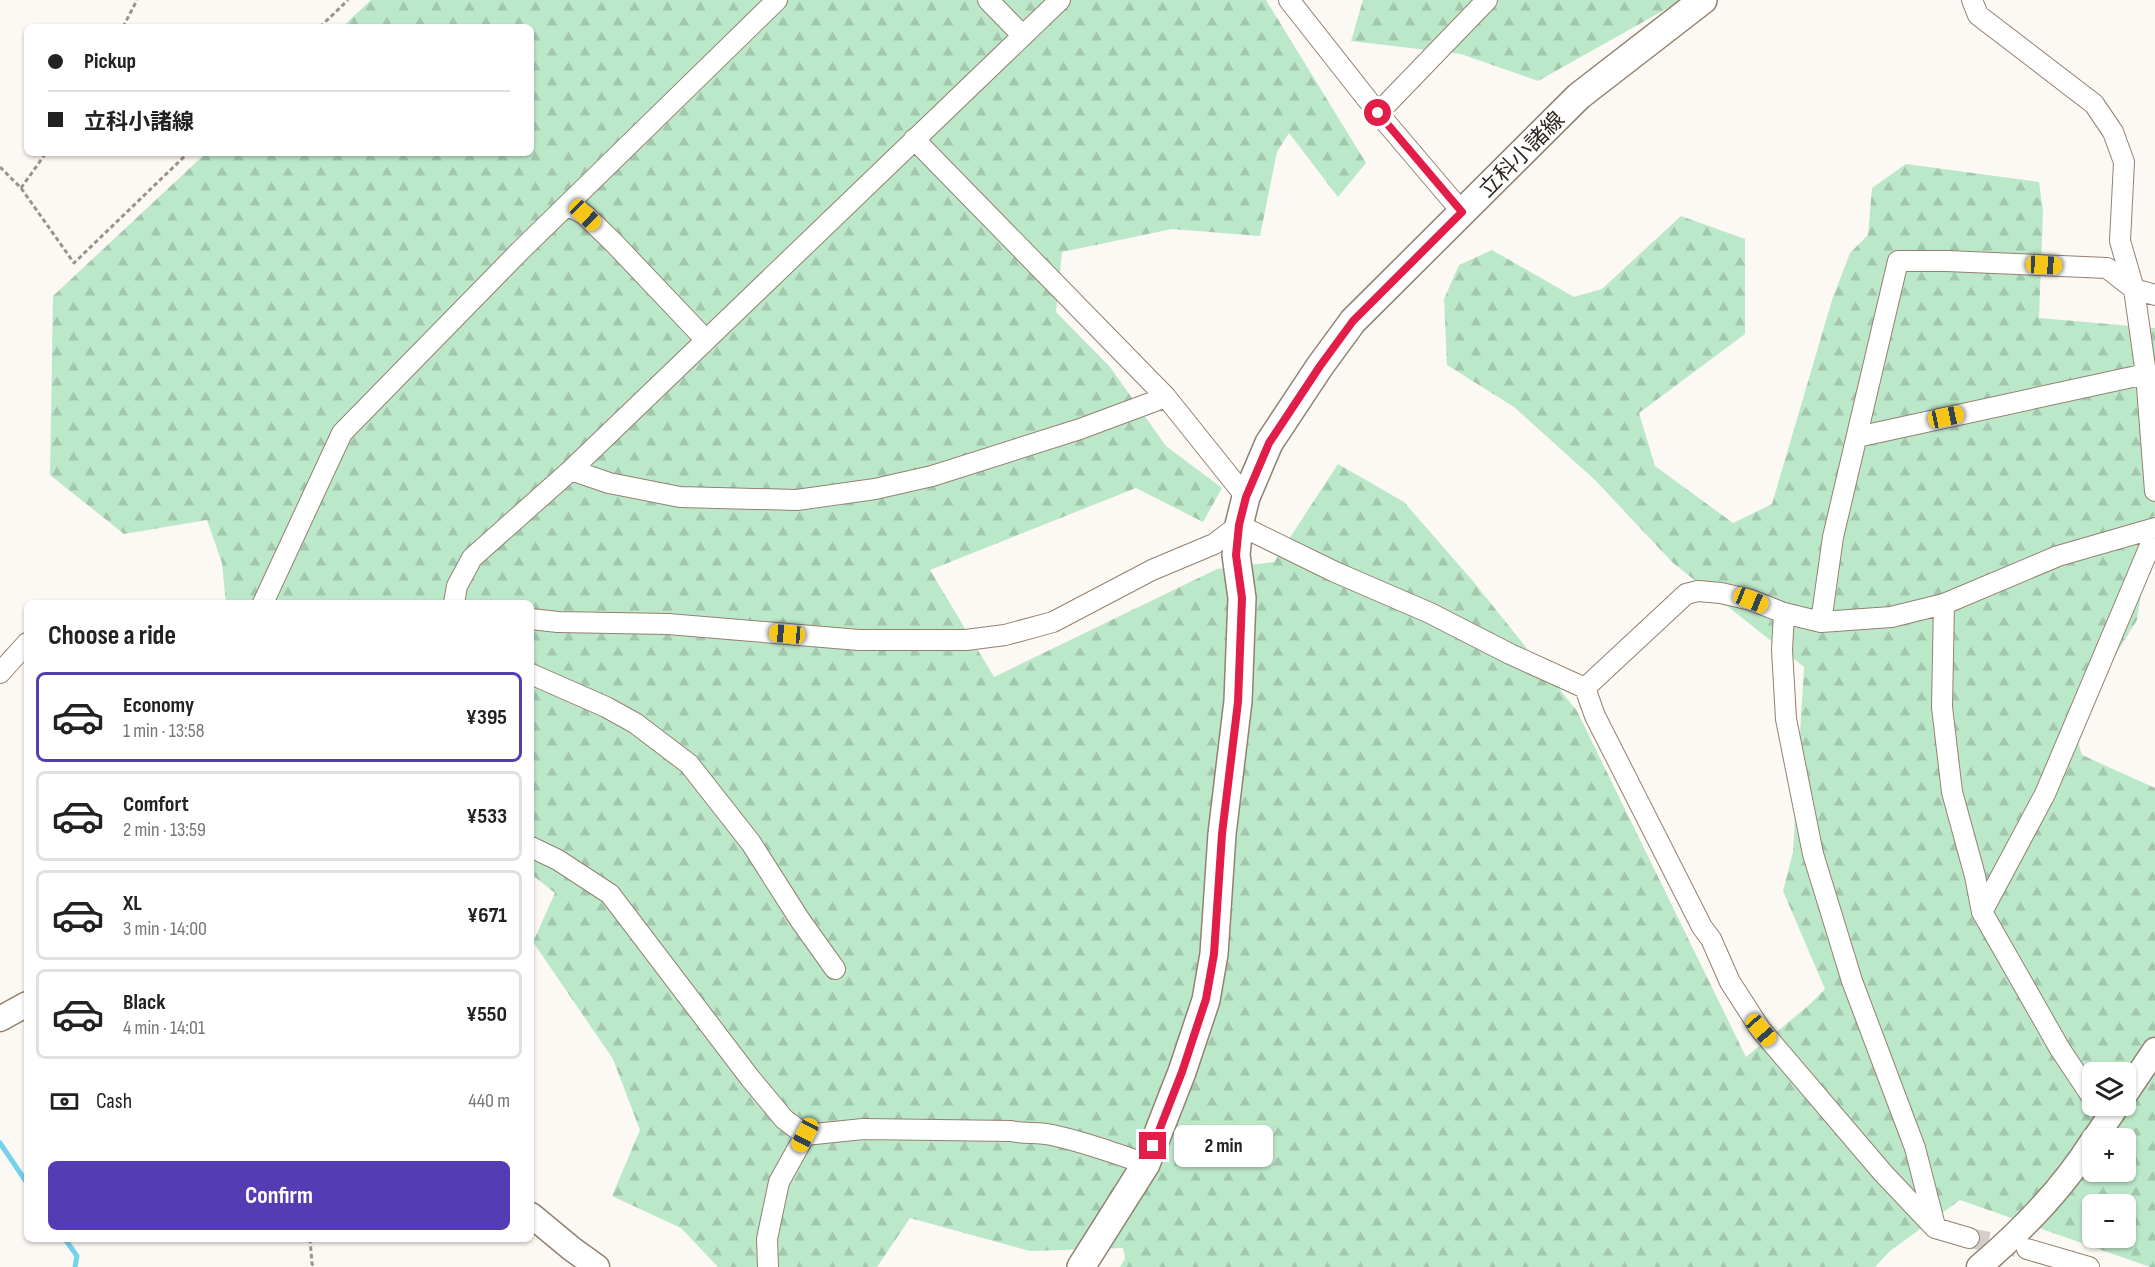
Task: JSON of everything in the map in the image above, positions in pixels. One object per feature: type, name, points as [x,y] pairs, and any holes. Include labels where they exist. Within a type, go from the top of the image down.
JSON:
[{"type":"main road","name":"立科小諸線","points":[[1081,1267],[1146,1164],[1182,1072],[1206,999],[1214,954],[1222,834],[1238,702],[1242,598],[1236,555],[1239,525],[1246,497],[1269,443],[1353,321],[1579,96],[1703,0]]},
{"type":"street","points":[[264,600],[342,433],[520,251],[777,0]]},
{"type":"street","points":[[988,0],[1023,36]]},
{"type":"street","points":[[455,600],[458,586],[472,558],[571,470],[1060,0]]},
{"type":"street","points":[[1289,0],[1378,113],[1462,212]]},
{"type":"street","points":[[1378,113],[1487,0]]},
{"type":"street","points":[[1972,0],[1978,15],[2094,104],[2113,132],[2124,162],[2120,242],[2134,289],[2146,374],[2155,491]]},
{"type":"street","points":[[914,140],[1166,397],[1246,497]]},
{"type":"street","points":[[568,205],[585,215],[614,242],[706,340]]},
{"type":"street","points":[[1821,622],[1833,537],[1898,261],[2107,268],[2134,289],[2155,295]]},
{"type":"street","points":[[1857,437],[2146,374]]},
{"type":"street","points":[[571,470],[609,483],[680,497],[797,500],[875,489],[932,476],[1080,429],[1166,397]]},
{"type":"street","points":[[534,619],[558,622],[668,624],[859,640],[966,640],[1005,634],[1053,622],[1152,570],[1214,544],[1239,525],[1585,688],[1595,716],[1702,927],[1711,939],[1730,982],[1761,1030],[1883,1173],[1935,1228],[1969,1238]]},
{"type":"street","points":[[1585,688],[1686,594],[1698,591],[1721,593],[1821,622],[1891,617],[1944,604],[2058,556],[2155,528]]},
{"type":"street","points":[[1982,912],[2045,795],[2155,534]]},
{"type":"street","points":[[1944,604],[1942,707],[1949,771],[1952,792],[1976,876],[1982,912],[2060,1049],[2082,1082]]},
{"type":"street","points":[[1784,613],[1782,650],[1786,719],[1813,854],[1852,981],[1915,1148],[1935,1228]]},
{"type":"street","points":[[0,673],[24,646]]},
{"type":"street","points":[[534,675],[606,707],[635,723],[689,764],[751,843],[800,920],[835,969]]},
{"type":"street","points":[[534,848],[558,860],[610,894],[750,1078],[784,1119],[805,1135],[863,1129],[1011,1131],[1024,1134],[1049,1134],[1086,1143],[1146,1164]]},
{"type":"street","points":[[0,1019],[24,1006]]},
{"type":"street","points":[[2136,1078],[2155,1050]]},
{"type":"street","points":[[1979,1267],[2011,1239],[2080,1162],[2102,1122]]},
{"type":"street","points":[[768,1267],[768,1239],[779,1182],[805,1135]]},
{"type":"street","points":[[534,1217],[597,1267]]},
{"type":"street","points":[[2027,1249],[2089,1267]]},
{"type":"path","points":[[125,24],[137,0]]},
{"type":"path","points":[[323,24],[348,0]]},
{"type":"path","points":[[21,188],[44,156]]},
{"type":"path","points":[[0,167],[21,188],[74,263],[186,156]]},
{"type":"path","points":[[310,1242],[312,1264],[315,1267]]},
{"type":"green space","points":[[371,0],[1266,0],[1366,163],[1338,197],[1289,133],[1277,152],[1260,236],[1172,229],[1062,252],[1056,312],[1110,367],[1166,446],[1222,488],[1203,522],[1136,488],[930,570],[994,677],[1217,569],[1274,562],[1338,464],[1404,502],[1472,580],[1577,711],[1746,1057],[1825,989],[1783,891],[1793,852],[1804,667],[1673,563],[1595,480],[1514,407],[1447,365],[1444,299],[1459,265],[1492,250],[1574,297],[1602,289],[1681,216],[1745,239],[1745,334],[1639,413],[1655,466],[1733,523],[1772,504],[1832,300],[1850,253],[1868,235],[1872,188],[1906,164],[2039,182],[2043,212],[2039,318],[2155,328],[2155,516],[2153,517],[2137,620],[2073,724],[2082,755],[2155,788],[2155,1267],[2096,1248],[2136,1248],[2136,1194],[2082,1194],[2082,1243],[1960,1200],[1890,1251],[1875,1267],[1120,1267],[1125,1259],[1123,1248],[1030,1251],[910,1218],[877,1267],[718,1267],[681,1228],[612,1196],[640,1130],[613,1059],[534,943],[555,893],[534,876],[534,600],[226,600],[222,563],[207,520],[124,534],[50,475],[53,296],[203,156],[534,156],[534,24],[345,24]]},
{"type":"green space","points":[[1363,0],[1682,0],[1538,81],[1461,54],[1351,41]]},
{"type":"waterway","points":[[0,1143],[24,1179]]},
{"type":"waterway","points":[[67,1242],[77,1256],[75,1267]]},
{"type":"tunnel","points":[[1969,1238],[2016,1247]]},
{"type":"route","points":[[1153,1146],[1182,1072],[1206,999],[1214,954],[1222,834],[1238,702],[1242,598],[1236,555],[1239,525],[1246,497],[1269,443],[1353,321],[1462,212],[1378,113]]}]
